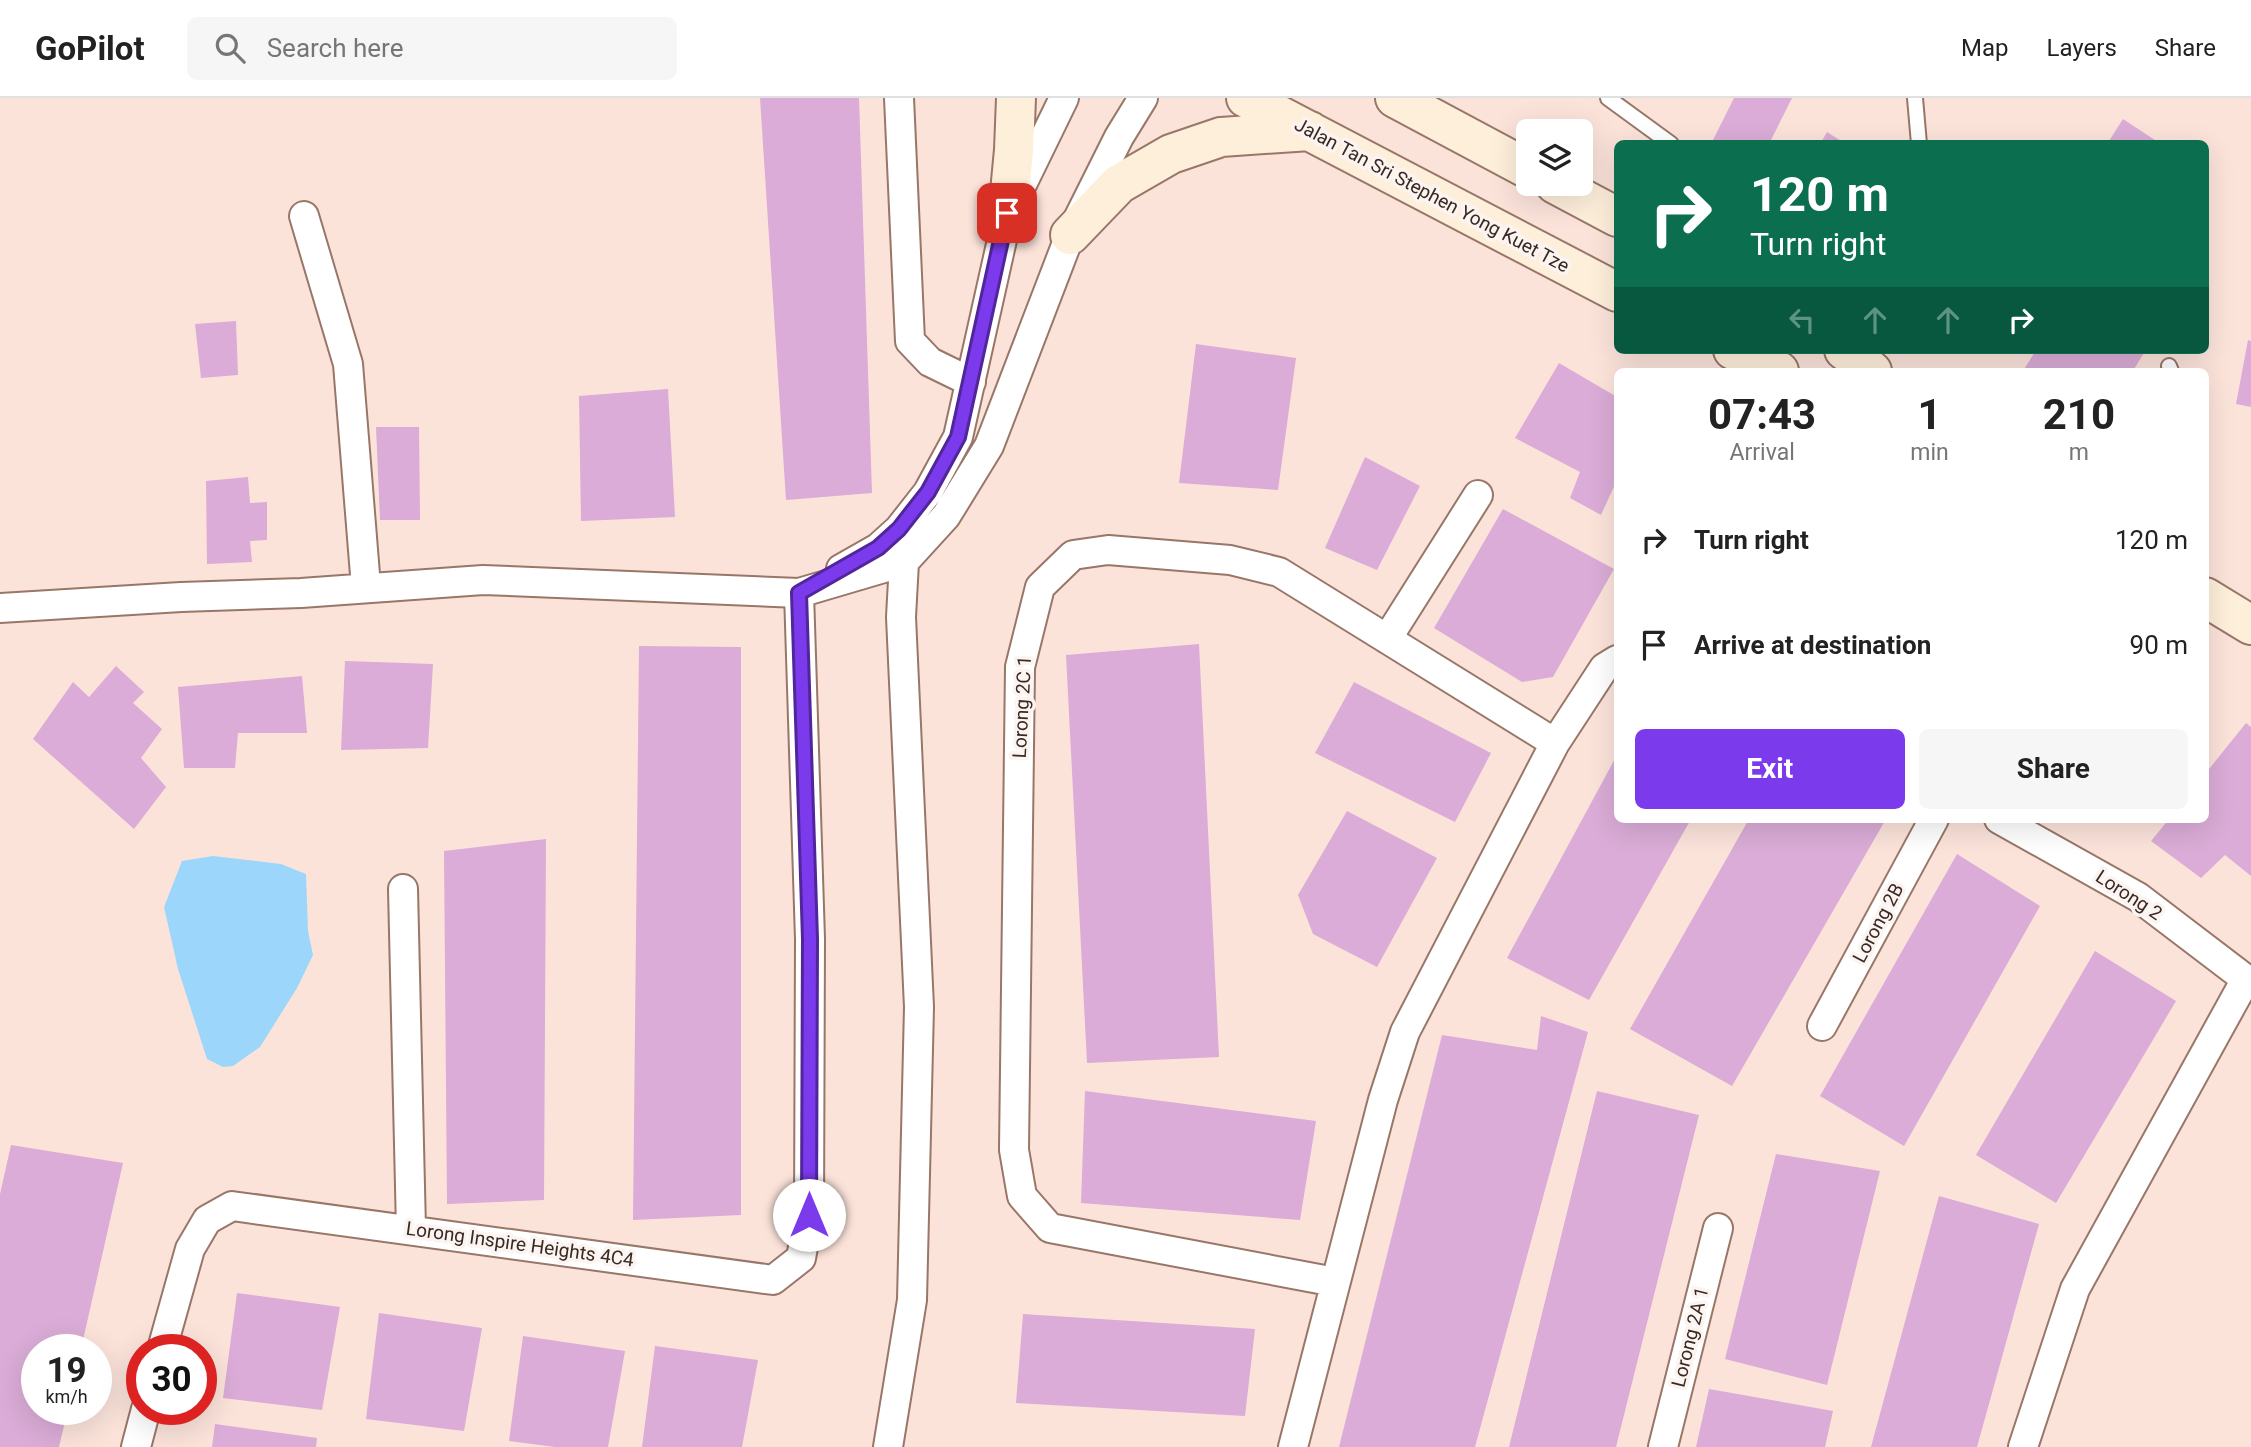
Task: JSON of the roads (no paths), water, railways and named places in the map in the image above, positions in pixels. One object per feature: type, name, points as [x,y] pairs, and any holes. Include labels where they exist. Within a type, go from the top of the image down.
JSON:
[{"type":"main road","points":[[1007,213],[1016,98]]},
{"type":"main road","name":"Jalan Tan Sri Stephen Yong Kuet Tze","points":[[1246,98],[1614,290]]},
{"type":"main road","points":[[1395,98],[1516,163]]},
{"type":"main road","points":[[1438,98],[1493,151]]},
{"type":"main road","points":[[1070,235],[1119,184],[1171,154],[1221,137],[1310,131]]},
{"type":"main road","points":[[1578,196],[1614,215]]},
{"type":"main road","points":[[1742,354],[1772,368]]},
{"type":"main road","points":[[1849,354],[1868,368]]},
{"type":"main road","points":[[2209,599],[2251,625]]},
{"type":"street","points":[[899,98],[909,341],[930,362],[971,382]]},
{"type":"street","points":[[799,593],[878,548],[899,529],[928,492],[958,437],[1007,213],[1063,98]]},
{"type":"street","points":[[0,608],[300,593],[483,580],[799,593],[904,562],[946,516],[989,446],[1070,235],[1114,146],[1143,98]]},
{"type":"street","points":[[304,216],[348,364],[366,587]]},
{"type":"street","points":[[1387,639],[1478,495]]},
{"type":"street","points":[[888,1447],[912,1300],[919,1007],[901,617],[904,562],[899,529]]},
{"type":"street","name":"Lorong 2C 1","points":[[1335,1282],[1050,1228],[1022,1196],[1014,1150],[1020,667],[1040,587],[1073,555],[1108,551],[1230,560],[1279,572],[1555,743]]},
{"type":"street","name":"Lorong Inspire Heights 4C4","points":[[166,1334],[190,1249],[207,1220],[232,1206],[773,1279],[801,1258],[809,1215],[810,939],[799,593]]},
{"type":"street","points":[[1293,1447],[1383,1100],[1405,1032],[1555,743],[1604,668],[1614,662]]},
{"type":"street","name":"Lorong 2B","points":[[1822,1026],[1932,823]]},
{"type":"street","name":"Lorong 2","points":[[2006,823],[2138,897],[2249,981]]},
{"type":"street","points":[[403,889],[411,1229]]},
{"type":"street","points":[[2023,1447],[2075,1289],[2249,981]]},
{"type":"street","name":"Lorong 2A 1","points":[[1663,1447],[1718,1228]]},
{"type":"street","points":[[136,1447],[142,1425]]},
{"type":"lane","points":[[1608,98],[1666,140]]},
{"type":"lane","points":[[1915,98],[1919,140]]},
{"type":"water","points":[[213,856],[281,864],[306,874],[308,931],[313,955],[297,988],[260,1047],[233,1066],[223,1067],[207,1059],[178,969],[164,907],[182,861]]}]
